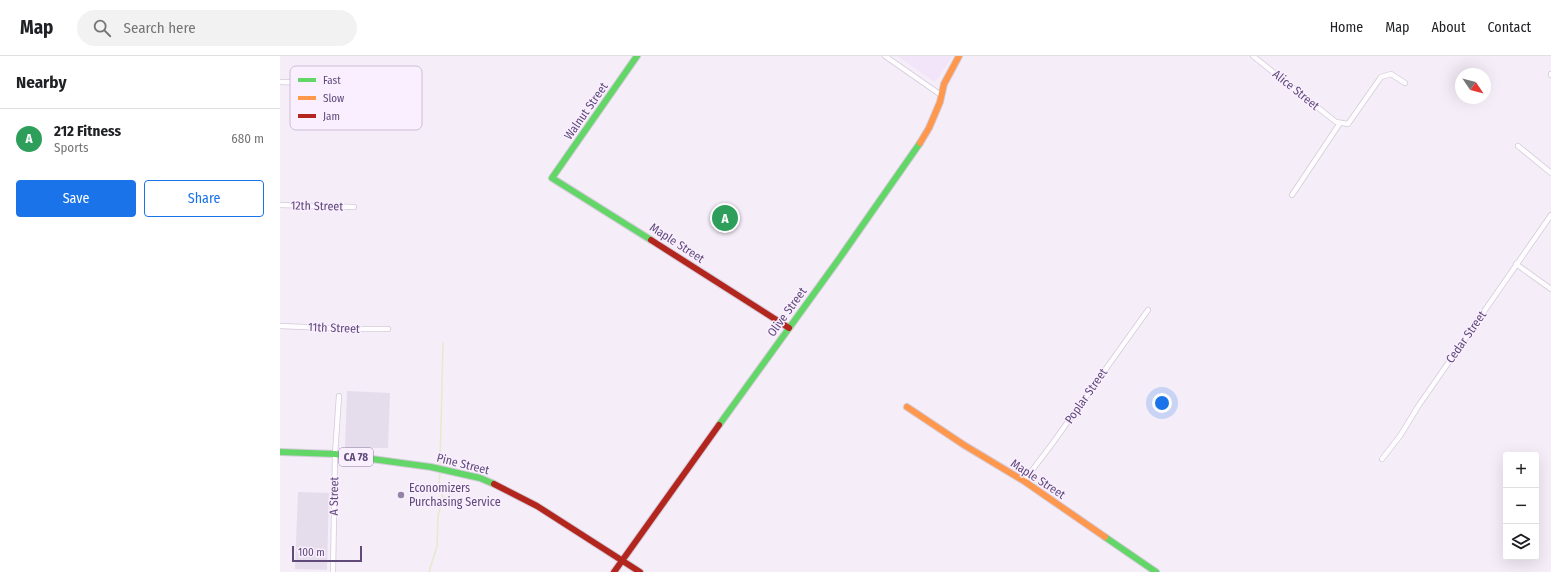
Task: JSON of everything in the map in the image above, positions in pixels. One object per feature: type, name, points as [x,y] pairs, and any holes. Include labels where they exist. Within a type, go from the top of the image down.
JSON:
[{"type":"street","name":"Walnut Street","points":[[552,178],[637,56]]},
{"type":"street","points":[[885,56],[942,95]]},
{"type":"street","name":"Olive Street","points":[[614,572],[912,156],[929,128],[940,102],[944,84],[959,56]]},
{"type":"street","name":"Alice Street","points":[[1253,56],[1336,122],[1340,123]]},
{"type":"street","points":[[1292,195],[1340,123],[1348,124],[1381,77],[1391,74],[1405,83]]},
{"type":"street","points":[[280,82],[290,82]]},
{"type":"street","points":[[1518,146],[1551,173]]},
{"type":"street","name":"Maple Street","points":[[552,178],[789,328]]},
{"type":"street","name":"12th Street","points":[[280,205],[354,207]]},
{"type":"street","name":"Cedar Street","points":[[1382,459],[1400,436],[1516,264],[1551,215]]},
{"type":"street","points":[[1516,264],[1551,289]]},
{"type":"street","name":"Poplar Street","points":[[1024,481],[1148,310]]},
{"type":"street","name":"11th Street","points":[[280,326],[388,329]]},
{"type":"street","name":"A Street","points":[[333,572],[335,454],[339,396]]},
{"type":"street","name":"Maple Street","points":[[907,407],[964,445],[1024,481],[1156,572]]},
{"type":"street","name":"Pine Street","points":[[280,452],[335,454],[432,467],[480,478],[500,486],[537,506],[640,572]]},
{"type":"shaded area","points":[[897,56],[953,56],[935,82]]},
{"type":"shaded area","points":[[347,391],[390,393],[388,448],[345,448]]},
{"type":"shaded area","points":[[298,492],[329,493],[327,570],[295,569]]},
{"type":"waterway","points":[[440,467],[443,343]]},
{"type":"waterway","points":[[429,572],[437,546],[438,516],[443,498],[439,485],[440,471]]},
{"type":"traffic: fast","points":[[637,56],[552,178],[651,240]]},
{"type":"traffic: fast","points":[[719,425],[839,259],[920,143]]},
{"type":"traffic: fast","points":[[280,452],[335,454],[431,467],[480,478],[494,484]]},
{"type":"traffic: fast","points":[[1105,537],[1156,572]]},
{"type":"traffic: slow","points":[[920,143],[929,128],[940,102],[944,84],[959,56]]},
{"type":"traffic: slow","points":[[907,407],[964,445],[1024,481],[1105,537]]},
{"type":"traffic: jam","points":[[651,240],[789,328]]},
{"type":"traffic: jam","points":[[614,572],[719,425]]},
{"type":"traffic: jam","points":[[494,484],[537,506],[640,572]]},
{"type":"place","name":"212 Fitness","points":[[725,218]]},
{"type":"place","name":"Economizers Purchasing Service","points":[[401,495]]}]
